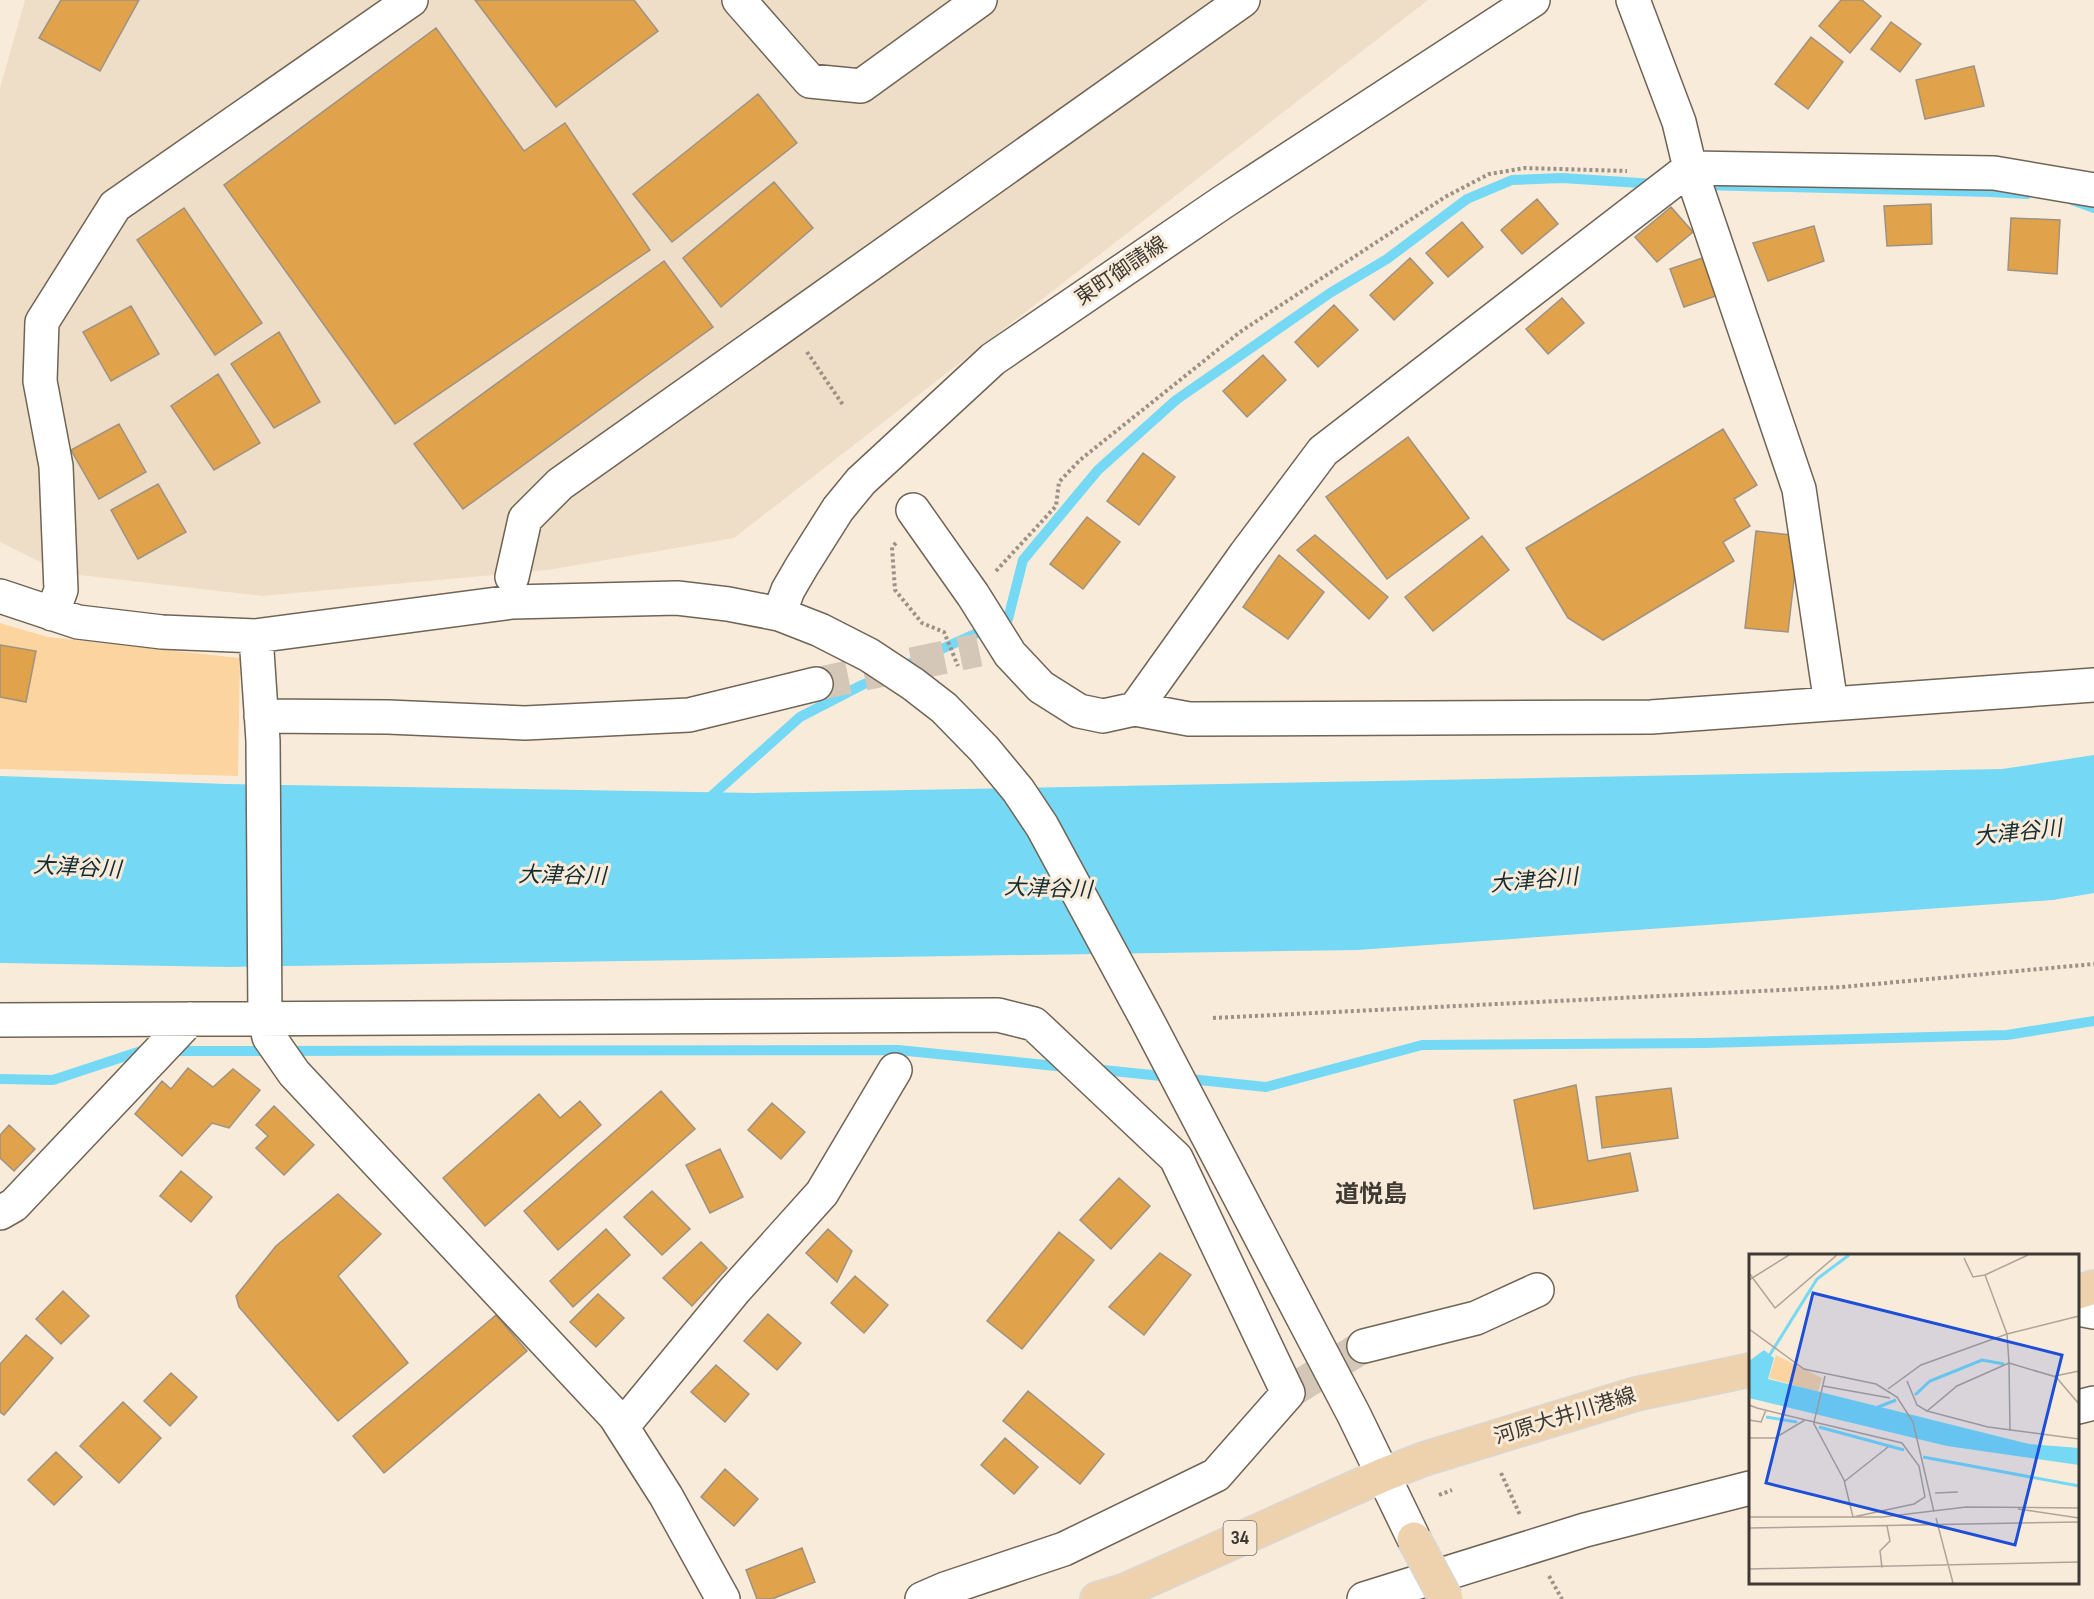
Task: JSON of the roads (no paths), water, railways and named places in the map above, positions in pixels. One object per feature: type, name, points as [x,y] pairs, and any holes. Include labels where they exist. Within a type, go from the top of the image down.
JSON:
[{"type":"main road","points":[[2079,1292],[2094,1287]]},
{"type":"main road","name":"河原大井川港線","points":[[1383,1475],[1435,1456],[1636,1394],[1749,1370]]},
{"type":"main road","name":"34","points":[[1097,1599],[1126,1590],[1383,1475]]},
{"type":"main road","points":[[1414,1539],[1446,1599]]},
{"type":"street","points":[[52,614],[61,590],[56,466],[40,381],[42,322],[115,206],[411,0]]},
{"type":"street","points":[[739,0],[810,81],[861,86],[980,0]]},
{"type":"street","points":[[512,577],[525,519],[560,484],[1243,0]]},
{"type":"street","name":"東町御請線","points":[[779,614],[802,566],[838,509],[861,481],[993,359],[1223,202],[1533,0]]},
{"type":"street","points":[[1634,0],[1679,122],[1690,168],[1799,489],[1831,704]]},
{"type":"street","points":[[1135,709],[1323,451],[1690,168],[1994,173],[2087,183]]},
{"type":"street","points":[[913,510],[973,595],[992,648],[1010,654],[1041,687],[1079,711],[1103,716],[1135,709],[1189,719],[1639,717],[2094,685]]},
{"type":"street","points":[[0,596],[78,622],[162,632],[256,636],[512,602],[677,598],[728,604],[779,614],[820,630],[869,655],[913,684],[944,708],[984,749],[1018,789],[1042,826],[1137,1001],[1354,1415],[1414,1539]]},
{"type":"street","points":[[256,636],[262,729],[265,1019],[269,1036],[294,1073],[615,1416],[666,1496],[723,1599]]},
{"type":"street","points":[[262,729],[388,717],[525,723],[689,715],[816,684]]},
{"type":"street","points":[[0,1020],[998,1015],[1034,1024],[1176,1158],[1288,1394],[1216,1475],[1064,1549],[922,1599]]},
{"type":"street","points":[[0,1214],[14,1205],[190,1019]]},
{"type":"street","points":[[622,1427],[734,1291],[822,1193],[895,1070]]},
{"type":"street","points":[[1364,1346],[1476,1318],[1537,1290]]},
{"type":"street","points":[[2079,1310],[2094,1312]]},
{"type":"street","points":[[2079,1407],[2094,1403]]},
{"type":"street","points":[[1364,1599],[1585,1530],[1749,1488]]},
{"type":"water","name":"大津谷川","points":[[2094,755],[2094,893],[2053,900],[1358,950],[229,967],[0,963],[0,776],[227,784],[754,793],[2002,769]]},
{"type":"waterway","points":[[706,801],[800,717],[862,685],[1008,619],[1023,560],[1098,470],[1176,400],[1330,293],[1387,259],[1467,199],[1512,180],[1562,178],[1655,184]]},
{"type":"waterway","points":[[1701,185],[2027,194]]},
{"type":"waterway","points":[[2072,200],[2094,208]]},
{"type":"waterway","points":[[1094,1069],[1266,1087],[1422,1045],[1706,1043],[2007,1035],[2094,1021]]},
{"type":"waterway","points":[[168,1051],[898,1050],[1066,1067]]},
{"type":"waterway","points":[[0,1079],[53,1080],[141,1051],[149,1051]]},
{"type":"tunnel","points":[[816,684],[979,650]]},
{"type":"tunnel","points":[[1288,1393],[1364,1346]]},
{"type":"district","name":"道悦島","points":[[1371,1194]]}]
